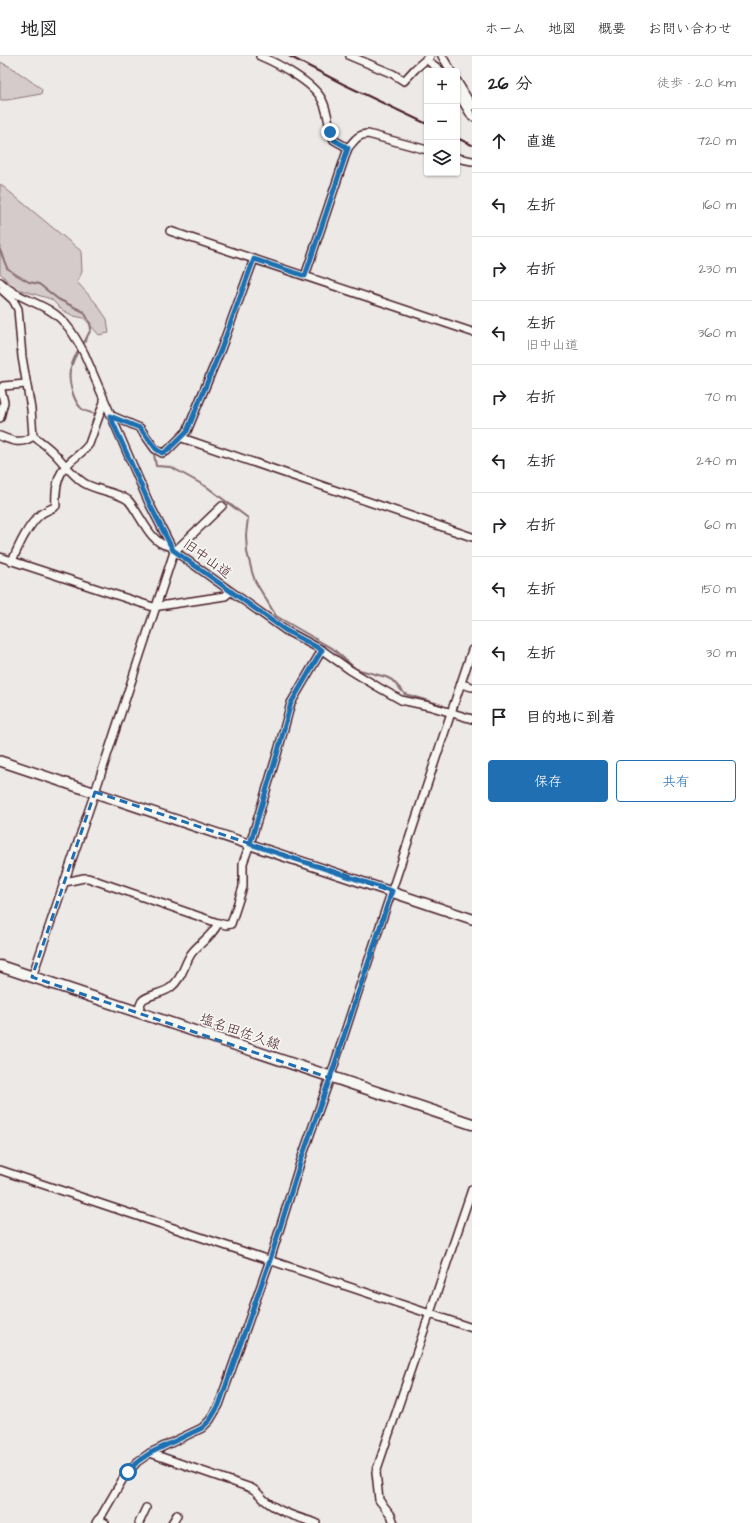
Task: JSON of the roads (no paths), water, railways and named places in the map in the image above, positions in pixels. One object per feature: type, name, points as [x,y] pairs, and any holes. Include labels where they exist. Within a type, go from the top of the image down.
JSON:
[{"type":"main road","name":"塩名田佐久線","points":[[0,966],[330,1078],[472,1124]]},
{"type":"street","points":[[260,56],[283,67],[317,92],[324,106],[334,140],[348,148]]},
{"type":"street","points":[[350,56],[393,74],[404,81],[428,58],[438,68]]},
{"type":"street","points":[[442,56],[449,68]]},
{"type":"street","points":[[460,86],[472,106]]},
{"type":"street","points":[[460,97],[472,117]]},
{"type":"street","points":[[305,276],[348,148],[358,137],[362,134],[368,134],[424,149]]},
{"type":"street","points":[[460,159],[472,161]]},
{"type":"street","points":[[170,231],[472,332]]},
{"type":"street","points":[[110,416],[140,428],[158,452],[162,453],[167,451],[182,438],[187,431],[221,349],[254,259]]},
{"type":"street","name":"旧中山道","points":[[0,282],[19,297],[50,310],[65,323],[72,332],[82,349],[110,416],[169,546],[174,552],[285,630],[322,650],[350,670],[394,696],[409,702],[472,719]]},
{"type":"street","points":[[0,288],[17,306],[26,384],[31,409],[33,436],[51,450],[77,477],[90,486],[122,496],[128,500],[156,539],[169,546]]},
{"type":"street","points":[[0,418],[4,402],[0,390],[3,386],[26,384]]},
{"type":"street","points":[[12,561],[18,548],[36,519],[41,514],[56,506],[56,487],[66,466],[86,449],[89,444],[104,402]]},
{"type":"street","points":[[0,436],[18,442],[23,442],[33,436]]},
{"type":"street","points":[[182,438],[472,537]]},
{"type":"street","points":[[32,977],[96,792],[174,552],[222,506]]},
{"type":"street","points":[[0,557],[157,608],[225,596],[230,592]]},
{"type":"street","points":[[64,882],[88,878],[218,923],[229,925],[232,921],[243,887],[243,863],[278,751],[291,703],[322,650]]},
{"type":"street","points":[[100,1522],[128,1472],[137,1462],[150,1453],[196,1431],[207,1424],[214,1414],[224,1393],[270,1260],[301,1160],[330,1078],[472,650]]},
{"type":"street","points":[[460,684],[472,687]]},
{"type":"street","points":[[0,761],[472,919]]},
{"type":"street","points":[[138,1012],[142,1000],[158,995],[170,988],[178,980],[190,956],[215,930],[218,923]]},
{"type":"street","points":[[0,1170],[472,1328]]},
{"type":"street","points":[[394,1523],[391,1515],[379,1500],[376,1472],[472,1189]]},
{"type":"street","points":[[150,1453],[251,1488],[279,1510],[316,1523]]},
{"type":"street","points":[[139,1523],[146,1508]]},
{"type":"street","points":[[172,1523],[176,1515]]},
{"type":"waterway","points":[[0,250],[7,268],[15,274],[29,282],[39,284],[58,299],[84,312],[90,323],[91,329],[84,343]]},
{"type":"waterway","points":[[79,349],[70,370],[72,390],[77,404],[82,409],[97,414]]},
{"type":"waterway","points":[[147,444],[154,454],[156,466],[171,467],[207,487],[248,518],[246,535],[247,552],[252,572],[255,581],[276,616],[333,649],[356,669],[386,677],[392,680],[405,694],[442,705]]},
{"type":"waterway","points":[[462,712],[472,715]]},
{"type":"railway","points":[[289,56],[343,84],[424,123]]},
{"type":"railway","points":[[460,139],[472,145]]}]
